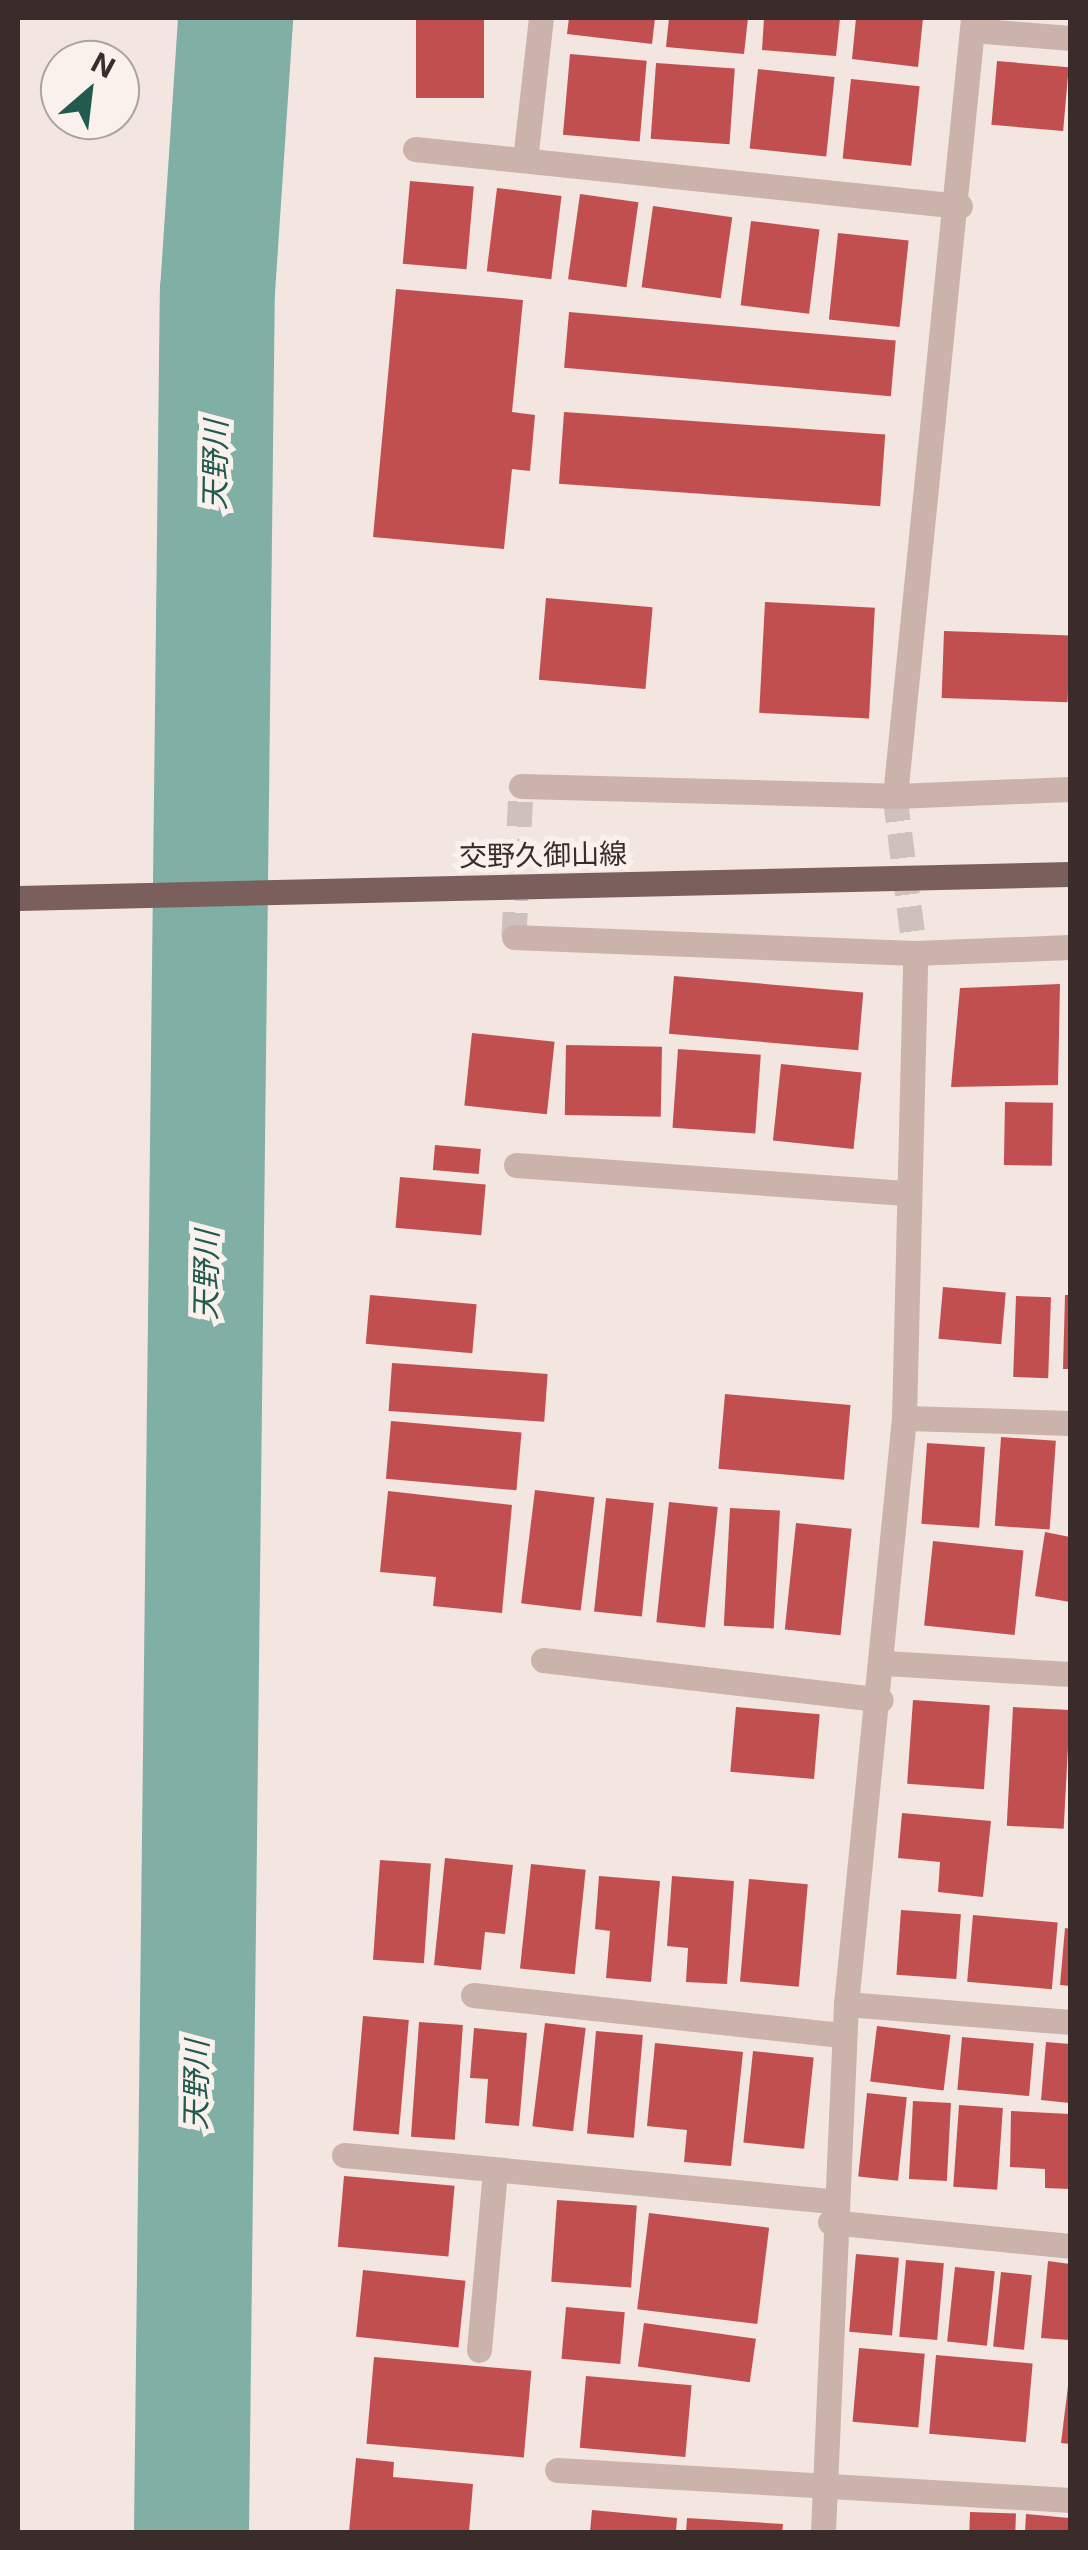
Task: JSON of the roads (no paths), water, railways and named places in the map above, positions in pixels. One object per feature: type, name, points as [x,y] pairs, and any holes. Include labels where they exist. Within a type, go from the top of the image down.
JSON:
[{"type":"main road","name":"交野久御山線","points":[[18,898],[1070,874]]},
{"type":"street","points":[[525,160],[541,18]]},
{"type":"street","points":[[896,796],[960,206],[972,24],[1070,38]]},
{"type":"street","points":[[415,148],[960,206]]},
{"type":"street","points":[[522,786],[896,796],[1070,788]]},
{"type":"street","points":[[514,937],[915,953],[1070,947]]},
{"type":"street","points":[[823,2532],[831,2212],[846,2004],[881,1700],[904,1418],[915,953]]},
{"type":"street","points":[[516,1165],[909,1194]]},
{"type":"street","points":[[904,1418],[1070,1423]]},
{"type":"street","points":[[543,1660],[881,1700]]},
{"type":"street","points":[[884,1663],[1070,1674]]},
{"type":"street","points":[[473,1994],[844,2035]]},
{"type":"street","points":[[846,2004],[1070,2022]]},
{"type":"street","points":[[344,2155],[831,2212],[1070,2246]]},
{"type":"street","points":[[480,2350],[495,2170]]},
{"type":"street","points":[[557,2470],[823,2482],[1070,2500]]},
{"type":"waterway","name":"天野川","points":[[191,2532],[217,291],[235,18]]},
{"type":"tunnel","points":[[514,937],[521,786]]},
{"type":"tunnel","points":[[895,796],[915,953]]}]
